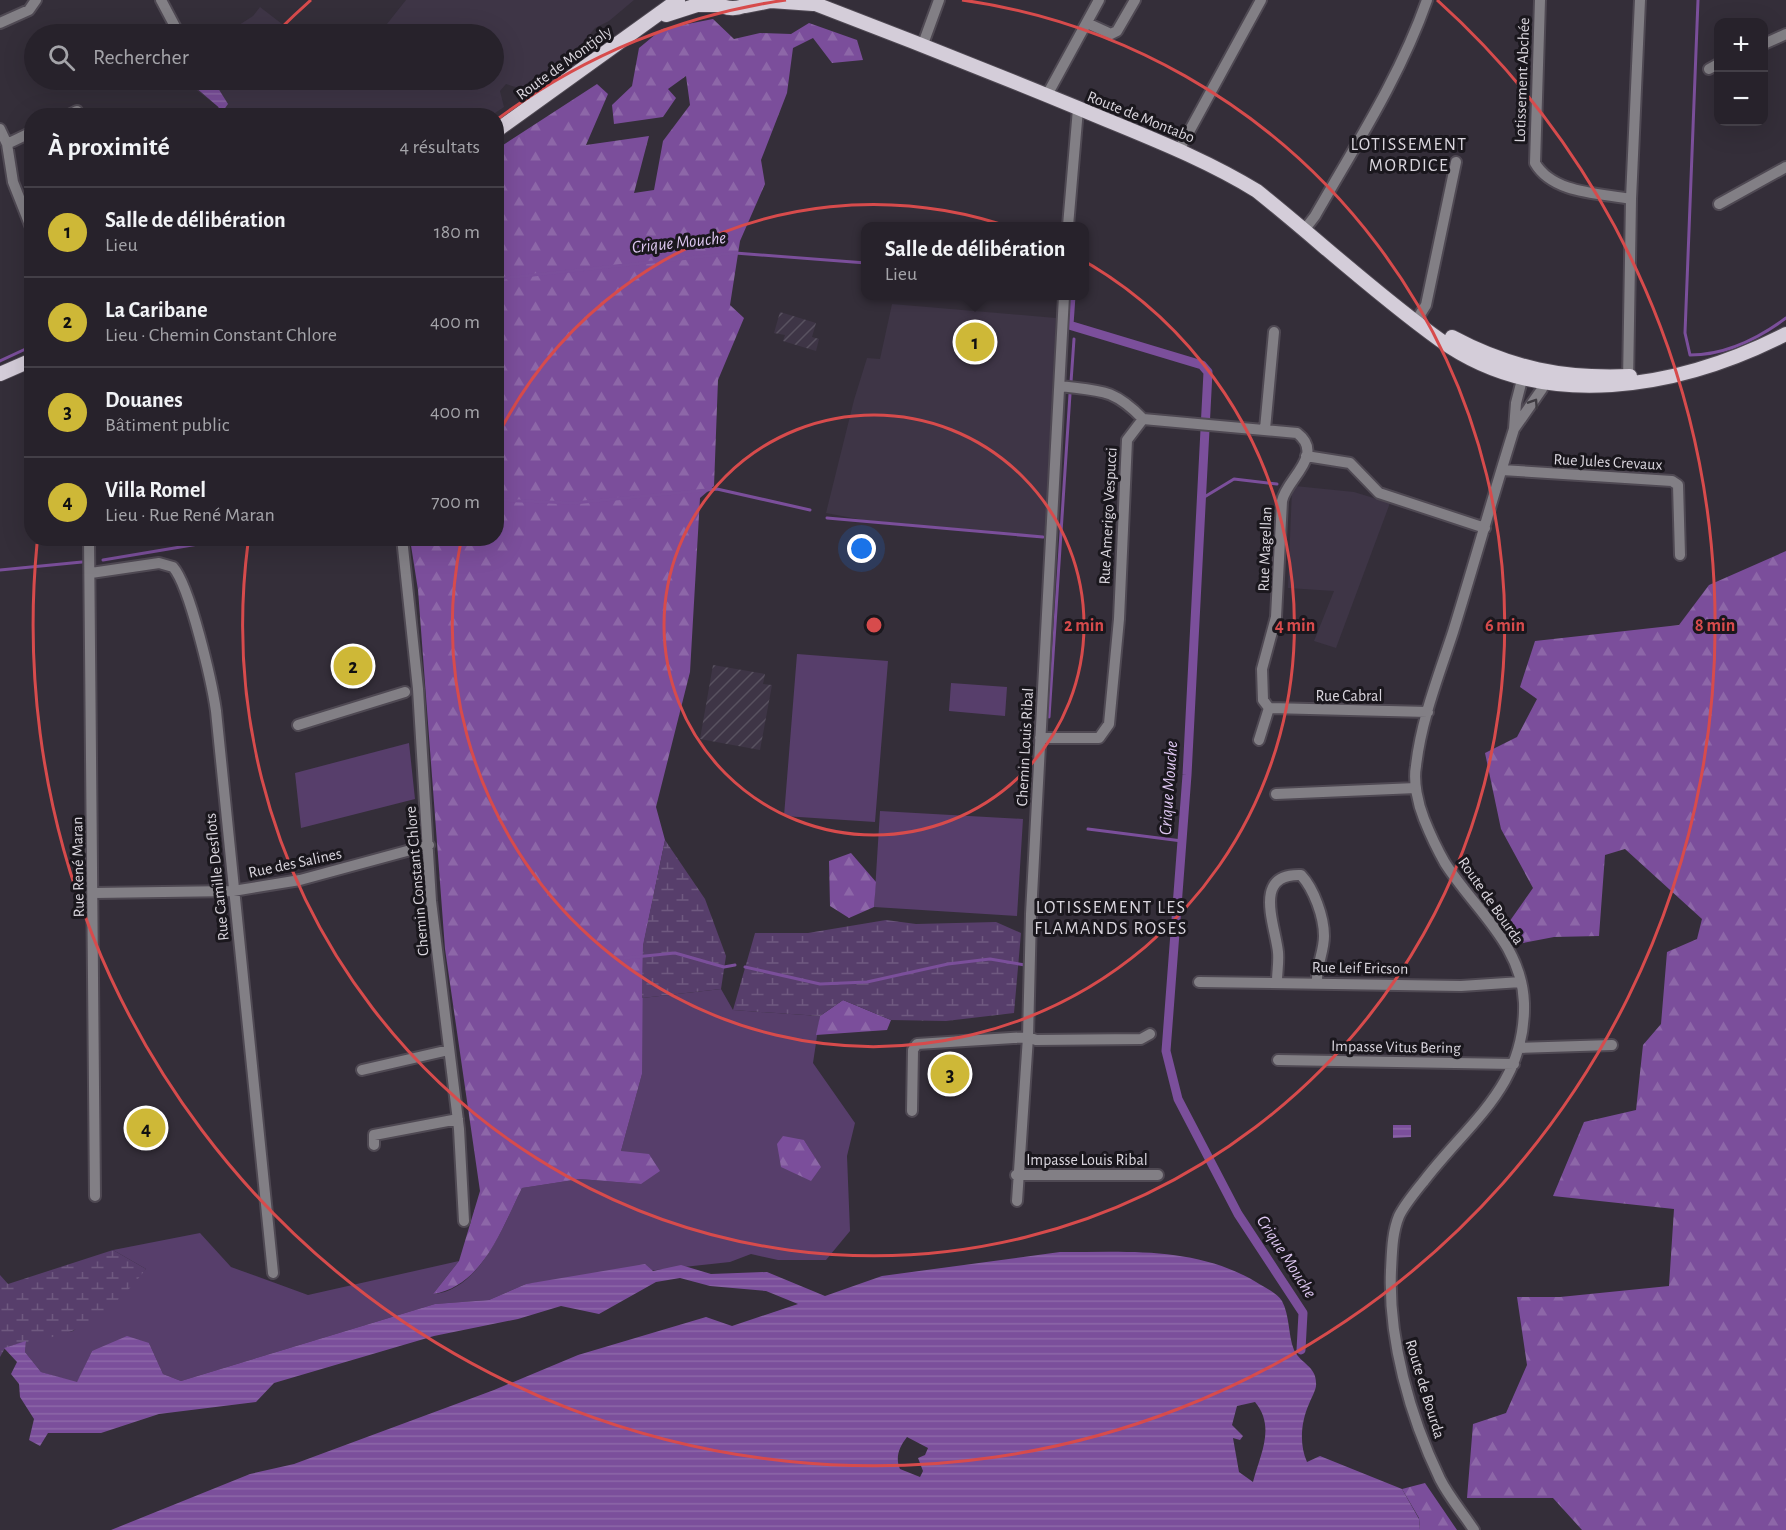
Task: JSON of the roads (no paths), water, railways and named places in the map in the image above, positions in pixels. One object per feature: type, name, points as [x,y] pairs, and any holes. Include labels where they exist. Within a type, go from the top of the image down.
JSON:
[{"type":"main road","name":"Route de Montjoly","points":[[504,125],[678,0]]},
{"type":"main road","name":"Route de Montabo","points":[[750,3],[812,2],[923,44],[1179,150],[1257,190],[1441,341],[1477,361],[1584,387],[1668,376],[1758,348],[1786,334]]},
{"type":"main road","name":"Route de Montjoly","points":[[650,21],[697,5],[715,3],[728,8],[750,3]]},
{"type":"main road","points":[[0,374],[24,364]]},
{"type":"street","points":[[0,23],[29,10],[36,0]]},
{"type":"street","points":[[161,0],[174,24]]},
{"type":"street","points":[[923,44],[939,0]]},
{"type":"street","points":[[1047,95],[1099,0]]},
{"type":"street","points":[[1087,23],[1111,34],[1117,31],[1135,0]]},
{"type":"street","points":[[1179,150],[1262,0]]},
{"type":"street","points":[[1305,229],[1315,216],[1390,85],[1412,41],[1427,0]]},
{"type":"street","name":"Lotissement Abchée","points":[[1540,0],[1535,163],[1544,176],[1554,183],[1631,200]]},
{"type":"street","points":[[1628,381],[1631,200],[1640,0]]},
{"type":"street","points":[[1768,42],[1786,34]]},
{"type":"street","points":[[1068,222],[1078,109]]},
{"type":"street","points":[[0,129],[7,144],[13,182],[24,211]]},
{"type":"street","points":[[7,144],[24,136]]},
{"type":"street","points":[[1416,321],[1426,305],[1456,162]]},
{"type":"street","points":[[1719,204],[1786,166]]},
{"type":"street","name":"Chemin Louis Ribal","points":[[1017,1201],[1028,1037],[1031,914],[1064,300]]},
{"type":"street","points":[[1265,429],[1274,332]]},
{"type":"street","name":"Route de Bourda","points":[[1474,1530],[1437,1472],[1401,1371],[1394,1342],[1391,1285],[1393,1237],[1399,1216],[1415,1192],[1444,1155],[1475,1125],[1497,1097],[1515,1064],[1520,1048],[1524,1002],[1521,982],[1511,952],[1446,864],[1423,816],[1416,788],[1415,769],[1428,712],[1514,429],[1524,373]]},
{"type":"street","name":"Route de Bourda","points":[[1514,429],[1542,389],[1545,377]]},
{"type":"street","points":[[1060,386],[1112,393],[1125,401],[1143,419],[1297,433],[1304,438],[1306,456],[1350,463],[1378,493],[1485,528]]},
{"type":"street","name":"Rue Amerigo Vespucci","points":[[1040,738],[1099,738],[1109,724],[1119,619],[1127,440],[1133,429],[1143,419]]},
{"type":"street","name":"Rue Magellan","points":[[1269,708],[1263,700],[1262,678],[1276,617],[1283,492],[1302,471],[1306,456]]},
{"type":"street","name":"Rue Jules Crevaux","points":[[1502,470],[1672,481],[1678,485],[1680,555]]},
{"type":"street","name":"Rue René Maran","points":[[89,546],[95,1196]]},
{"type":"street","name":"Chemin Constant Chlore","points":[[403,546],[418,689],[431,901],[458,1119],[464,1221]]},
{"type":"street","name":"Rue Camille Desflots","points":[[91,573],[159,562],[173,567],[179,576],[213,689],[273,1273]]},
{"type":"street","points":[[298,724],[405,692]]},
{"type":"street","points":[[1259,740],[1269,708]]},
{"type":"street","name":"Rue Cabral","points":[[1269,708],[1428,712]]},
{"type":"street","points":[[1276,795],[1416,788]]},
{"type":"street","name":"Rue des Salines","points":[[94,893],[233,891],[300,880],[429,845]]},
{"type":"street","points":[[1277,981],[1278,953],[1269,905],[1275,883],[1287,874],[1301,875],[1309,884],[1317,907],[1324,936],[1316,970],[1317,983]]},
{"type":"street","name":"Rue Leif Ericson","points":[[1199,982],[1277,981],[1461,986],[1521,982]]},
{"type":"street","points":[[912,1111],[913,1050],[918,1044],[1028,1037],[1036,1040],[1141,1039],[1150,1034]]},
{"type":"street","points":[[1520,1048],[1612,1045]]},
{"type":"street","points":[[362,1070],[449,1050]]},
{"type":"street","name":"Impasse Vitus Bering","points":[[1278,1060],[1515,1064]]},
{"type":"street","points":[[374,1145],[374,1135],[458,1119]]},
{"type":"street","name":"Impasse Louis Ribal","points":[[1017,1175],[1158,1175]]},
{"type":"waterway","points":[[1698,0],[1685,333],[1690,355],[1729,349],[1765,332],[1786,318]]},
{"type":"waterway","name":"Crique Mouche","points":[[504,278],[735,253],[861,263]]},
{"type":"waterway","name":"Crique Mouche","points":[[1071,300],[1069,325],[1202,365],[1208,372],[1187,775],[1166,1051],[1178,1099],[1238,1214],[1303,1313],[1301,1350]]},
{"type":"waterway","points":[[1071,382],[1074,339]]},
{"type":"waterway","points":[[0,361],[24,350]]},
{"type":"waterway","points":[[1049,717],[1070,394]]},
{"type":"waterway","points":[[1201,499],[1234,479],[1277,484]]},
{"type":"waterway","points":[[504,500],[574,503],[717,489],[810,510]]},
{"type":"waterway","points":[[827,518],[1043,537]]},
{"type":"waterway","points":[[103,560],[186,546]]},
{"type":"waterway","points":[[0,570],[82,562]]},
{"type":"waterway","points":[[1088,829],[1182,841]]},
{"type":"waterway","points":[[625,958],[675,953],[724,967],[735,965]]},
{"type":"waterway","points":[[745,967],[820,984],[867,982],[948,964],[990,959],[1025,965]]},
{"type":"place","name":"Salle de délibération","points":[[975,342]]},
{"type":"place","name":"La Caribane","points":[[353,666]]},
{"type":"place","name":"Douanes","points":[[950,1074]]},
{"type":"place","name":"Villa Romel","points":[[146,1128]]},
{"type":"district","name":"LOTISSEMENT MORDICE","points":[[1409,155]]},
{"type":"district","name":"LOTISSEMENT LES FLAMANDS ROSES","points":[[1111,918]]}]
